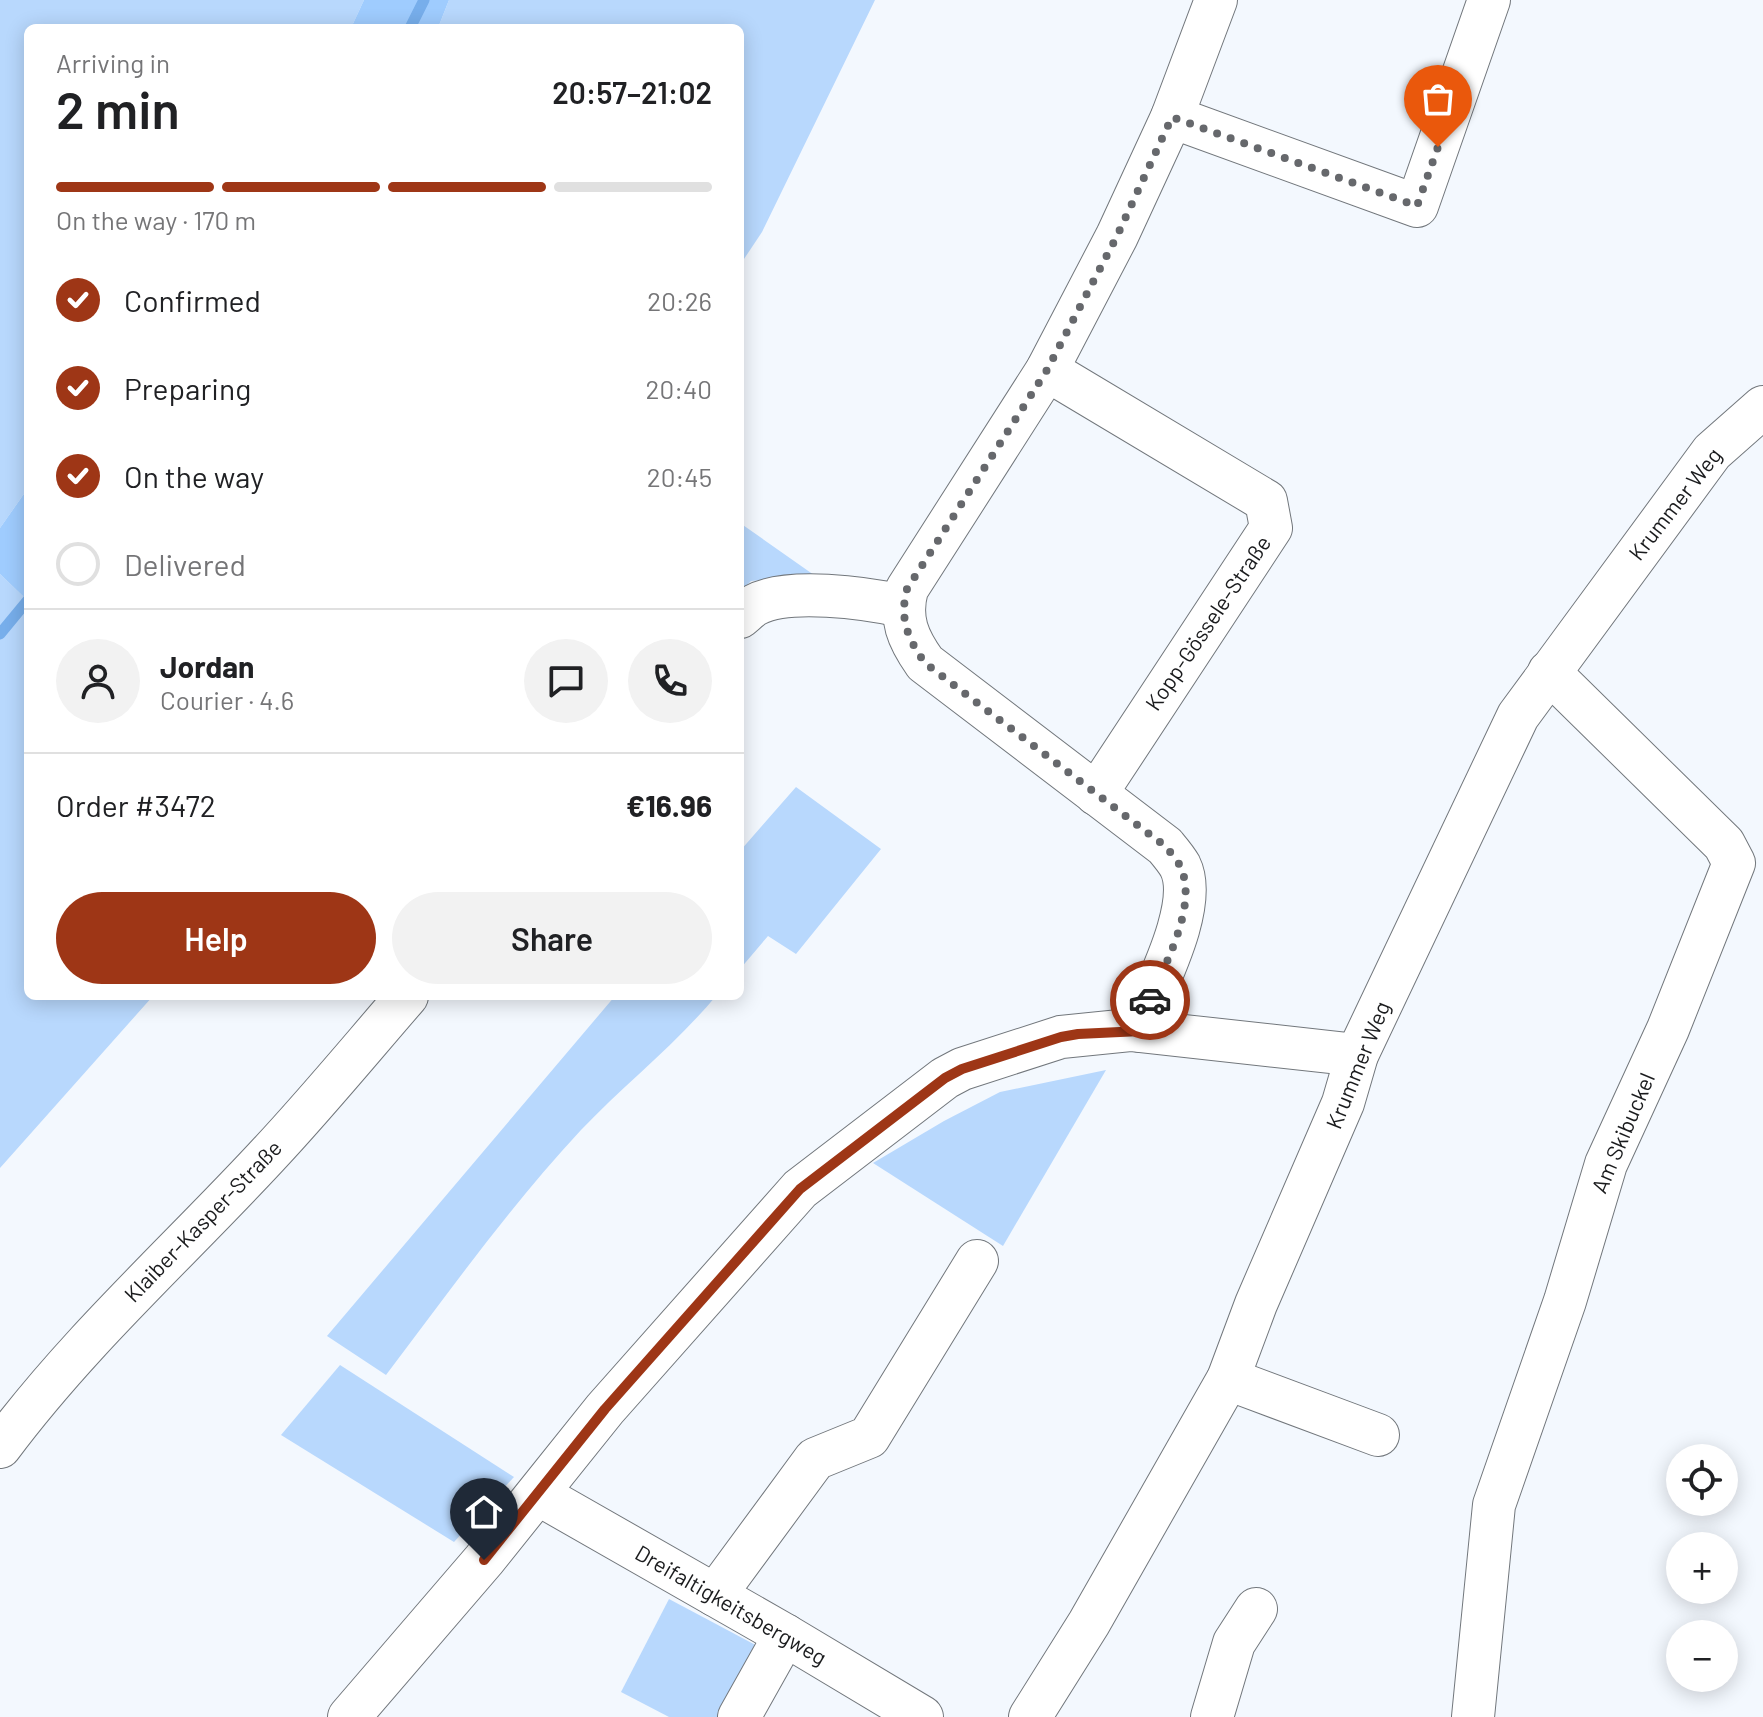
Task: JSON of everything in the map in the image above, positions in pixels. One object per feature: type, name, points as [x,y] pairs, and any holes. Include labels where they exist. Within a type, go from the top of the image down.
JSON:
[{"type":"street","points":[[1141,1031],[1142,1020],[1184,917],[1185,890],[1181,868],[1165,846],[925,663],[910,641],[902,606],[907,589],[1047,370],[1117,236],[1172,117],[1216,0]]},
{"type":"street","points":[[1172,117],[1417,206],[1489,0]]},
{"type":"street","name":"Kopp-Gössele-Straße","points":[[1047,370],[1266,501],[1271,528],[1096,794]]},
{"type":"street","name":"Krummer Weg","points":[[1030,1717],[1089,1623],[1228,1379],[1256,1304],[1343,1103],[1357,1055],[1518,716],[1712,452],[1763,407]]},
{"type":"street","points":[[744,614],[756,604],[794,595],[874,600],[902,606]]},
{"type":"street","name":"Am Skibuckel","points":[[1473,1717],[1494,1505],[1565,1301],[1606,1164],[1668,1029],[1734,863],[1724,844],[1549,672]]},
{"type":"street","name":"Klaiber-Kasper-Straße","points":[[0,1447],[29,1408],[97,1332],[268,1156],[404,1000]]},
{"type":"street","points":[[349,1717],[538,1494],[617,1395],[813,1176],[945,1078],[962,1069],[1078,1034],[1141,1031],[1357,1055]]},
{"type":"street","points":[[715,1595],[815,1459],[869,1437],[977,1261]]},
{"type":"street","points":[[1228,1379],[1378,1435]]},
{"type":"street","name":"Dreifaltigkeitsbergweg","points":[[538,1494],[922,1717]]},
{"type":"street","points":[[1212,1717],[1234,1643],[1256,1609]]},
{"type":"street","points":[[739,1717],[785,1635]]},
{"type":"shaded area","points":[[0,0],[364,0],[353,24],[24,24],[24,494],[0,528]]},
{"type":"shaded area","points":[[364,0],[449,0],[440,24],[353,24]]},
{"type":"shaded area","points":[[449,0],[875,0],[762,232],[744,259],[744,24],[440,24]]},
{"type":"shaded area","points":[[24,494],[24,597],[0,574],[0,528]]},
{"type":"shaded area","points":[[744,526],[814,575],[751,581],[744,588]]},
{"type":"shaded area","points":[[0,574],[24,597],[24,1000],[149,1000],[0,1168]]},
{"type":"shaded area","points":[[796,787],[881,849],[796,954],[768,936],[744,964],[744,846]]},
{"type":"shaded area","points":[[612,1000],[712,1000],[555,1159],[480,1250],[386,1375],[327,1336]]},
{"type":"shaded area","points":[[1106,1070],[1003,1246],[873,1163],[1000,1092]]},
{"type":"shaded area","points":[[340,1365],[514,1477],[454,1542],[281,1435]]},
{"type":"shaded area","points":[[669,1599],[763,1649],[727,1717],[669,1717],[621,1692]]},
{"type":"waterway","points":[[412,24],[424,0]]},
{"type":"waterway","points":[[0,634],[24,605]]},
{"type":"way so far","points":[[1150,1000],[1184,917],[1185,890],[1181,868],[1165,846],[925,663],[905,628],[902,606],[907,589],[1047,370],[1117,236],[1172,117],[1417,206],[1438,147]]},
{"type":"route","points":[[484,1560],[617,1395],[813,1176],[945,1078],[962,1069],[1061,1037],[1141,1031],[1150,1000]]}]
